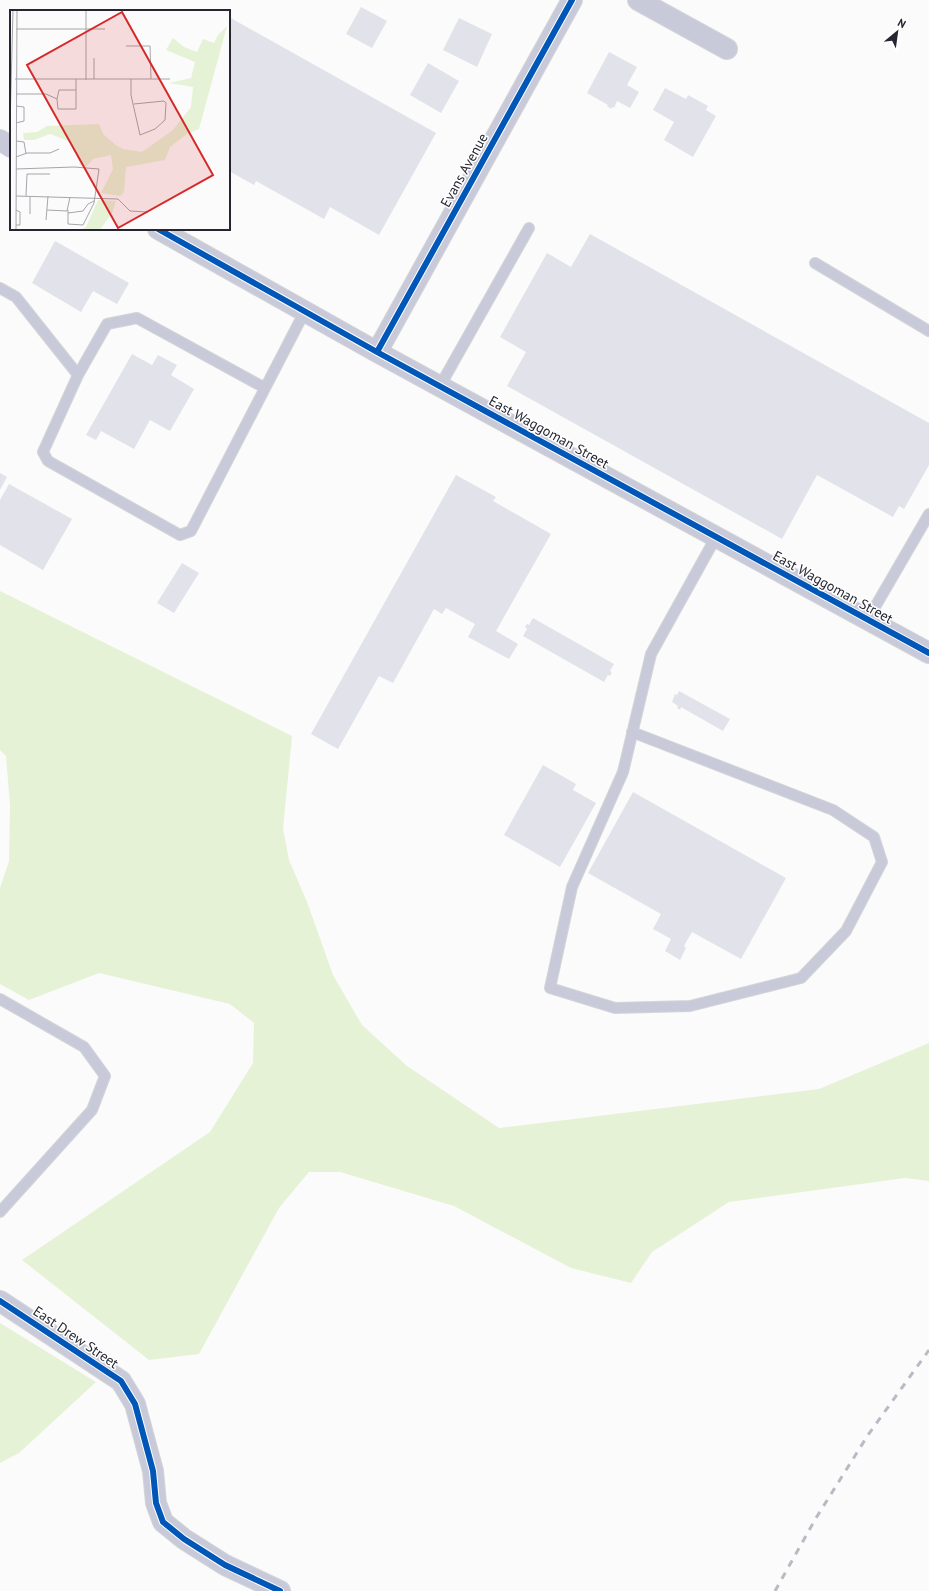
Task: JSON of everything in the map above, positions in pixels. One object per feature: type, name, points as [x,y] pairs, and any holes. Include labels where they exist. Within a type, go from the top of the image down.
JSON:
[{"type":"street","name":"Evans Avenue","points":[[377,352],[572,0]]},
{"type":"street","points":[[638,0],[727,49]]},
{"type":"street","points":[[0,140],[10,146]]},
{"type":"street","name":"East Waggoman Street","points":[[160,230],[377,352],[929,653]]},
{"type":"street","name":"East Drew Street","points":[[0,1301],[121,1381],[135,1404],[153,1471],[156,1503],[164,1522],[184,1540],[225,1565],[280,1591]]},
{"type":"lane","points":[[440,386],[529,228]]},
{"type":"lane","points":[[815,263],[929,331]]},
{"type":"lane","points":[[0,288],[16,297],[78,375]]},
{"type":"lane","points":[[265,388],[137,318],[107,324],[78,375],[42,452],[48,461],[180,535],[191,531],[305,311]]},
{"type":"lane","points":[[868,619],[929,514]]},
{"type":"lane","points":[[632,732],[833,810],[874,838],[882,862],[846,931],[801,978],[690,1006],[615,1008],[550,988],[572,887],[623,772],[632,732],[650,654],[716,537]]},
{"type":"lane","points":[[0,999],[84,1048],[105,1076],[92,1110],[0,1212]]},
{"type":"green space","points":[[0,591],[292,736],[283,829],[289,860],[307,902],[333,975],[362,1025],[407,1066],[499,1128],[819,1089],[929,1043],[929,1181],[905,1178],[729,1202],[652,1252],[631,1283],[571,1268],[454,1206],[340,1172],[309,1172],[279,1208],[199,1354],[149,1360],[22,1260],[210,1132],[253,1063],[254,1023],[230,1004],[99,973],[29,1000],[0,984],[0,888],[9,861],[10,805],[6,756],[0,750]]},
{"type":"green space","points":[[0,1323],[96,1382],[19,1453],[0,1463]]},
{"type":"building","points":[[361,7],[387,21],[372,48],[346,34]]},
{"type":"building","points":[[230,18],[436,133],[379,235],[330,207],[324,219],[256,181],[254,185],[230,172]]},
{"type":"building","points":[[459,18],[492,34],[477,67],[443,50]]},
{"type":"building","points":[[609,52],[637,67],[627,85],[639,92],[630,108],[617,101],[614,108],[612,107],[611,109],[607,106],[608,105],[587,93]]},
{"type":"building","points":[[428,63],[459,81],[441,113],[410,95]]},
{"type":"building","points":[[665,88],[686,99],[688,95],[708,106],[706,110],[716,116],[693,157],[664,140],[674,122],[653,110]]},
{"type":"building","points":[[590,234],[929,423],[929,465],[904,509],[899,506],[893,517],[817,475],[782,539],[507,386],[526,352],[500,337],[547,253],[571,267]]},
{"type":"building","points":[[55,241],[129,283],[117,304],[93,291],[81,312],[32,283]]},
{"type":"building","points":[[132,354],[152,365],[158,355],[177,365],[171,375],[194,389],[170,431],[150,420],[134,449],[101,431],[96,440],[86,435]]},
{"type":"building","points":[[0,473],[7,477],[0,490]]},
{"type":"building","points":[[456,475],[496,497],[493,501],[551,534],[496,631],[518,644],[509,659],[468,637],[475,624],[446,608],[442,614],[434,609],[393,683],[379,676],[338,749],[311,734]]},
{"type":"building","points":[[9,484],[72,519],[43,570],[0,545],[0,500]]},
{"type":"building","points":[[182,563],[199,573],[174,613],[157,603]]},
{"type":"building","points":[[533,618],[614,664],[610,671],[612,672],[610,676],[608,675],[604,682],[523,636],[527,629],[525,627],[527,624],[529,625]]},
{"type":"building","points":[[679,691],[730,719],[723,731],[681,707],[680,710],[677,708],[678,706],[672,702],[675,694],[677,695]]},
{"type":"building","points":[[543,765],[576,784],[573,790],[596,803],[560,867],[504,835]]},
{"type":"building","points":[[633,792],[786,878],[741,959],[692,932],[684,946],[686,948],[680,960],[665,951],[671,939],[653,929],[661,914],[588,873]]},
{"type":"railway","points":[[775,1591],[816,1518],[868,1435],[929,1350]]},
{"type":"cycle path","points":[[377,352],[572,0]]},
{"type":"cycle path","points":[[160,230],[377,352],[929,653]]},
{"type":"cycle path","points":[[0,1301],[121,1381],[135,1404],[153,1471],[156,1503],[163,1522],[184,1539],[225,1565],[280,1591]]}]
